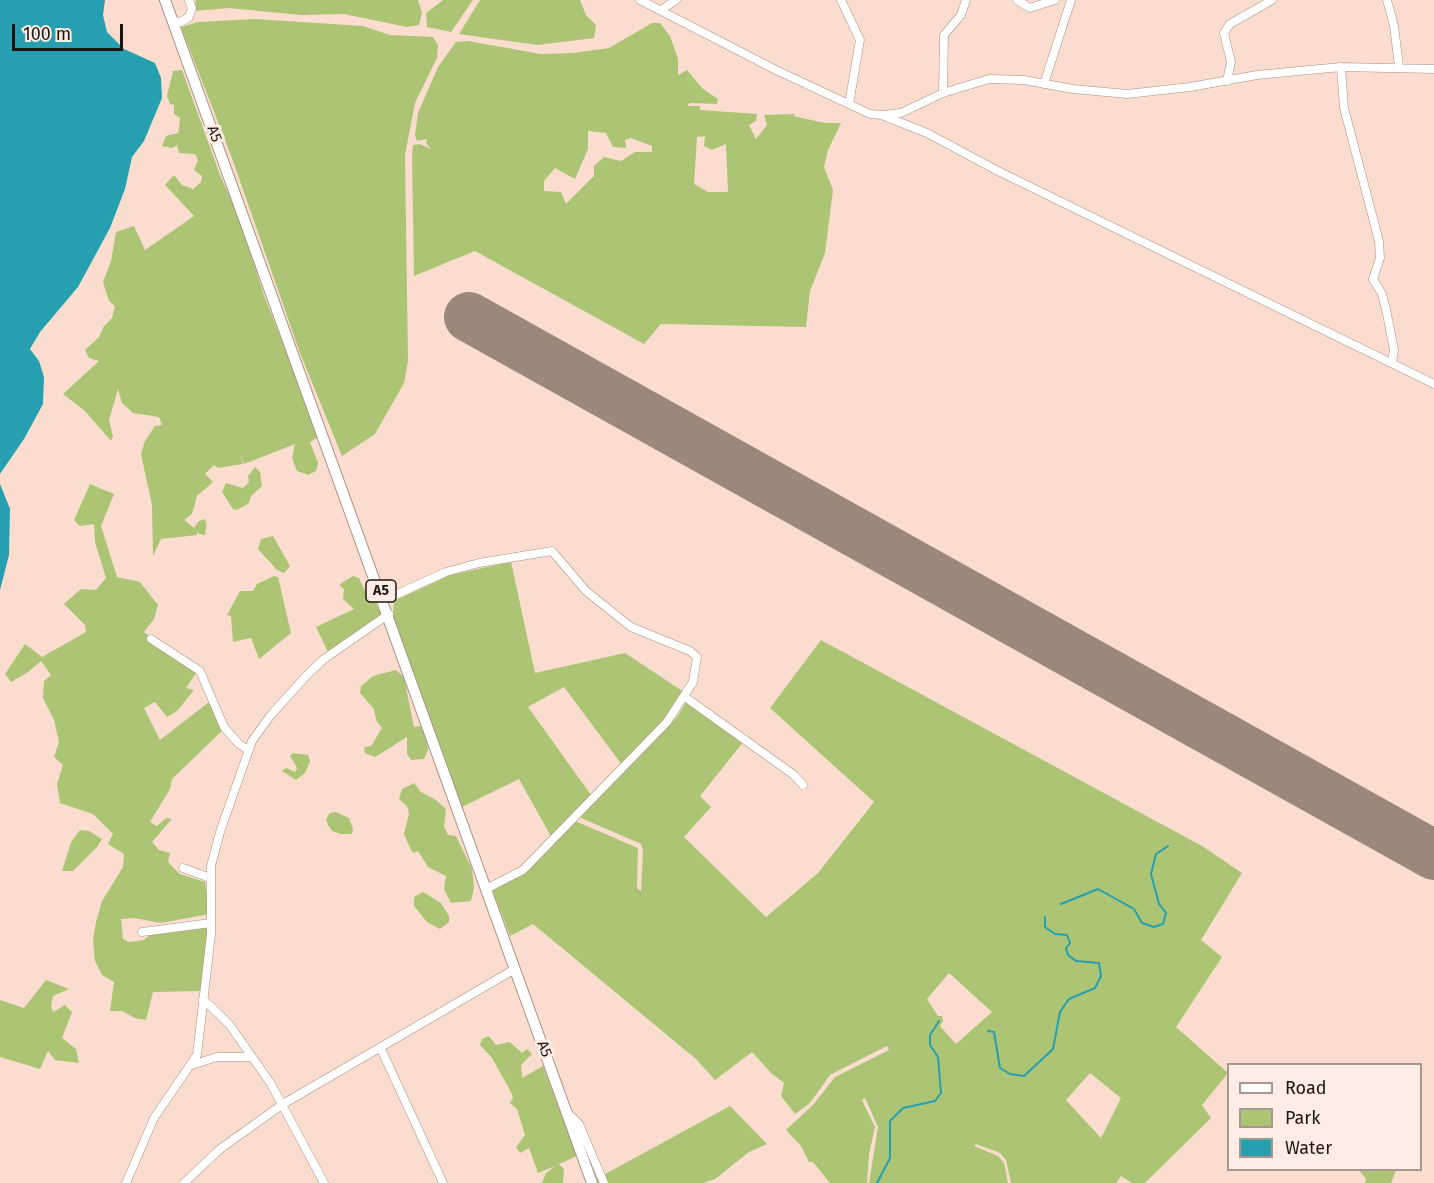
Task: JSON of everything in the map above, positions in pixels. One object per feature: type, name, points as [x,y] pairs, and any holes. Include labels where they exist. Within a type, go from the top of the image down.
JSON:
[{"type":"highway","name":"A5","points":[[165,0],[384,600],[592,1183]]},
{"type":"street","points":[[174,21],[181,22],[189,17],[192,8],[189,0]]},
{"type":"street","points":[[640,0],[745,55],[870,114],[901,113],[943,93],[989,79],[1127,94],[1257,75],[1341,67],[1399,66],[1434,69]]},
{"type":"street","points":[[662,10],[676,0]]},
{"type":"street","points":[[841,0],[860,40],[849,104]]},
{"type":"street","points":[[943,93],[944,35],[961,15],[966,0]]},
{"type":"street","points":[[1017,0],[1030,8],[1055,0]]},
{"type":"street","points":[[1044,84],[1071,0]]},
{"type":"street","points":[[1227,81],[1231,62],[1224,33],[1230,24],[1272,0]]},
{"type":"street","points":[[1387,0],[1394,26],[1399,66]]},
{"type":"street","points":[[1341,67],[1344,108],[1379,241],[1380,258],[1373,279],[1382,294],[1386,309],[1394,350],[1392,362]]},
{"type":"street","points":[[883,115],[927,133],[998,171],[1434,384]]},
{"type":"street","points":[[384,600],[446,572],[479,563],[552,551],[585,591],[631,627],[690,651],[697,657],[693,682],[667,722],[523,870],[486,889]]},
{"type":"street","points":[[130,1181],[154,1118],[192,1065],[201,1042],[211,923],[210,878],[220,832],[248,750],[270,716],[307,675],[324,659],[389,614]]},
{"type":"street","points":[[151,639],[200,671],[224,727],[239,744],[248,750]]},
{"type":"street","points":[[685,697],[794,775],[803,785]]},
{"type":"street","points":[[183,868],[210,878]]},
{"type":"street","points":[[142,932],[211,923]]},
{"type":"street","points":[[184,1183],[220,1149],[283,1104],[515,969]]},
{"type":"street","points":[[203,999],[229,1024],[283,1104],[324,1183]]},
{"type":"street","points":[[381,1048],[443,1183]]},
{"type":"street","points":[[192,1065],[217,1057],[252,1057]]},
{"type":"street","points":[[567,1113],[579,1124],[604,1183]]},
{"type":"green space","points":[[196,0],[418,0],[422,13],[419,25],[407,27],[344,14],[301,15],[229,8],[194,11]]},
{"type":"green space","points":[[443,0],[473,0],[451,32],[427,27],[426,13]]},
{"type":"green space","points":[[480,0],[580,0],[586,15],[596,25],[594,38],[537,45],[459,34]]},
{"type":"green space","points":[[255,19],[363,26],[390,35],[433,37],[438,45],[437,58],[415,103],[405,155],[408,361],[404,383],[375,434],[342,456],[300,353],[232,158],[181,27],[198,22]]},
{"type":"green space","points":[[652,23],[660,23],[670,36],[678,59],[678,75],[687,70],[703,89],[718,99],[717,104],[690,103],[687,106],[700,106],[700,110],[757,114],[756,121],[749,125],[756,139],[767,125],[764,115],[795,114],[793,116],[825,123],[841,123],[828,150],[824,167],[833,190],[825,253],[810,291],[806,327],[661,324],[644,344],[475,251],[414,276],[413,145],[420,144],[431,149],[426,143],[427,139],[417,141],[415,135],[418,113],[438,67],[456,42],[468,41],[541,54],[573,53],[609,48]],"holes":[[[588,131],[606,133],[613,147],[626,148],[625,140],[631,138],[652,146],[652,152],[635,152],[621,161],[604,157],[594,166],[594,176],[566,204],[561,192],[544,191],[544,181],[555,168],[575,179],[588,149]],[[705,136],[704,146],[712,150],[726,144],[728,192],[708,192],[694,184],[697,137]]]},
{"type":"green space","points":[[182,70],[220,175],[238,215],[265,298],[302,393],[317,438],[310,442],[318,463],[316,471],[308,475],[297,471],[292,458],[295,444],[244,464],[239,451],[243,464],[218,468],[214,465],[205,474],[213,482],[197,496],[192,514],[184,520],[194,528],[199,521],[205,519],[206,524],[207,521],[205,535],[197,531],[197,535],[161,539],[153,556],[152,505],[141,454],[145,441],[155,426],[162,425],[159,417],[133,413],[122,403],[118,389],[109,420],[113,437],[111,441],[85,411],[63,394],[99,361],[89,358],[85,350],[99,337],[104,326],[112,318],[115,306],[109,301],[103,282],[111,261],[116,232],[134,226],[145,250],[194,216],[165,185],[174,175],[182,185],[193,189],[201,182],[202,176],[194,170],[198,160],[195,154],[179,153],[177,145],[172,148],[162,146],[166,136],[178,133],[180,118],[174,114],[174,105],[170,104],[167,96],[173,71]]},
{"type":"green space","points":[[255,467],[260,472],[262,486],[251,496],[249,503],[237,510],[233,509],[222,492],[226,483],[243,488],[249,482],[248,476]]},
{"type":"green space","points":[[90,484],[114,494],[101,526],[117,577],[140,582],[158,605],[154,619],[144,632],[197,672],[186,688],[194,690],[177,711],[167,717],[155,702],[144,708],[160,740],[213,699],[227,726],[172,779],[170,789],[150,822],[157,826],[166,818],[172,819],[152,842],[159,850],[170,853],[168,862],[180,874],[205,882],[209,914],[161,923],[134,918],[121,919],[123,939],[129,942],[144,940],[152,933],[205,924],[212,932],[201,982],[203,991],[153,992],[146,1020],[135,1018],[122,1011],[110,1011],[114,982],[102,975],[95,961],[93,939],[96,922],[102,901],[123,867],[124,854],[108,844],[113,834],[93,814],[60,803],[57,784],[63,765],[54,757],[59,742],[54,720],[43,698],[44,681],[51,675],[41,661],[11,682],[5,674],[25,644],[42,657],[86,632],[85,625],[64,604],[81,589],[96,590],[106,578],[95,542],[94,524],[80,526],[74,520]]},
{"type":"green space","points":[[273,536],[290,566],[284,573],[277,570],[258,549],[261,539]]},
{"type":"green space","points":[[511,562],[535,673],[625,653],[684,692],[669,715],[622,765],[564,687],[528,707],[594,799],[553,840],[519,779],[462,807],[393,617],[394,601],[450,575]]},
{"type":"green space","points":[[274,576],[278,577],[291,633],[259,659],[251,638],[233,642],[231,616],[227,615],[240,591],[253,591],[257,584]]},
{"type":"green space","points":[[353,576],[359,578],[368,598],[372,596],[382,616],[329,654],[316,627],[354,609],[343,599],[344,589],[339,585]]},
{"type":"green space","points":[[821,640],[1202,846],[1242,873],[1201,940],[1222,957],[1176,1027],[1227,1074],[1202,1105],[1211,1118],[1145,1183],[1132,1183],[1121,1176],[1116,1183],[1011,1183],[1006,1160],[1000,1153],[976,1144],[974,1146],[998,1156],[1004,1163],[1008,1183],[869,1183],[878,1127],[865,1098],[862,1100],[875,1127],[869,1154],[867,1183],[830,1183],[813,1162],[809,1162],[801,1146],[786,1130],[813,1105],[835,1077],[889,1050],[887,1046],[830,1075],[810,1103],[795,1114],[781,1096],[784,1083],[771,1073],[752,1052],[715,1080],[696,1059],[533,924],[510,936],[492,889],[525,874],[575,821],[638,848],[637,888],[641,891],[643,850],[641,844],[579,817],[677,717],[688,699],[745,740],[700,796],[711,807],[684,837],[766,917],[818,873],[874,802],[770,708]],"holes":[[[949,973],[992,1012],[956,1044],[940,1026],[943,1021],[942,1016],[938,1016],[927,999]],[[1090,1073],[1121,1098],[1101,1138],[1066,1100]]]},
{"type":"green space","points":[[396,670],[404,677],[414,727],[420,726],[426,734],[428,750],[424,759],[411,760],[407,754],[407,737],[375,757],[365,753],[364,747],[371,746],[382,728],[376,720],[374,709],[360,693],[361,686],[373,676]]},
{"type":"green space","points":[[293,753],[308,755],[310,761],[305,773],[296,780],[282,771],[286,768],[295,772],[297,768],[290,756]]},
{"type":"green space","points":[[414,783],[421,792],[436,800],[446,809],[444,827],[448,835],[456,836],[472,869],[474,888],[471,901],[451,903],[444,889],[446,876],[428,867],[418,851],[413,853],[410,848],[404,834],[409,814],[407,806],[399,799],[402,789]]},
{"type":"green space","points":[[336,812],[349,818],[353,829],[352,834],[332,831],[326,819],[330,813]]},
{"type":"green space","points":[[80,830],[89,831],[102,839],[73,871],[62,871],[71,842]]},
{"type":"green space","points":[[423,892],[441,903],[449,916],[449,922],[440,929],[427,922],[414,906],[414,897]]},
{"type":"green space","points":[[46,980],[69,989],[53,996],[51,1006],[53,1012],[65,1005],[72,1012],[62,1038],[76,1049],[79,1063],[55,1060],[48,1051],[40,1069],[0,1057],[0,1000],[24,1008]]},
{"type":"green space","points":[[489,1036],[496,1045],[510,1042],[522,1053],[527,1049],[532,1054],[521,1065],[522,1078],[543,1066],[577,1156],[559,1164],[564,1169],[563,1183],[542,1183],[546,1173],[555,1166],[538,1173],[529,1148],[520,1153],[516,1147],[525,1135],[517,1109],[510,1103],[513,1098],[511,1092],[492,1058],[480,1045],[482,1039]]},
{"type":"green space","points":[[730,1106],[767,1144],[749,1152],[715,1179],[703,1183],[598,1183],[596,1179]]},
{"type":"green space","points":[[1360,1171],[1396,1171],[1391,1183],[1365,1183],[1366,1179]]},
{"type":"water","points":[[0,0],[105,0],[103,15],[107,32],[124,49],[155,63],[161,78],[162,98],[144,141],[132,157],[125,189],[110,228],[78,287],[40,332],[30,349],[39,361],[44,377],[43,404],[24,439],[0,474]]},
{"type":"water","points":[[0,484],[10,509],[9,555],[0,590]]},
{"type":"waterway","points":[[1061,904],[1098,889],[1134,909],[1142,923],[1154,927],[1163,924],[1166,913],[1159,904],[1151,874],[1156,854],[1168,846]]},
{"type":"waterway","points":[[988,1031],[994,1032],[1000,1068],[1010,1074],[1024,1076],[1053,1049],[1060,1012],[1069,999],[1095,988],[1101,976],[1099,963],[1076,961],[1068,955],[1066,948],[1070,943],[1067,935],[1055,934],[1045,927],[1045,917]]},
{"type":"waterway","points":[[877,1183],[890,1158],[890,1121],[903,1108],[935,1101],[941,1093],[938,1057],[930,1045],[930,1035],[939,1021]]},
{"type":"runway","points":[[469,317],[1434,855]]}]
